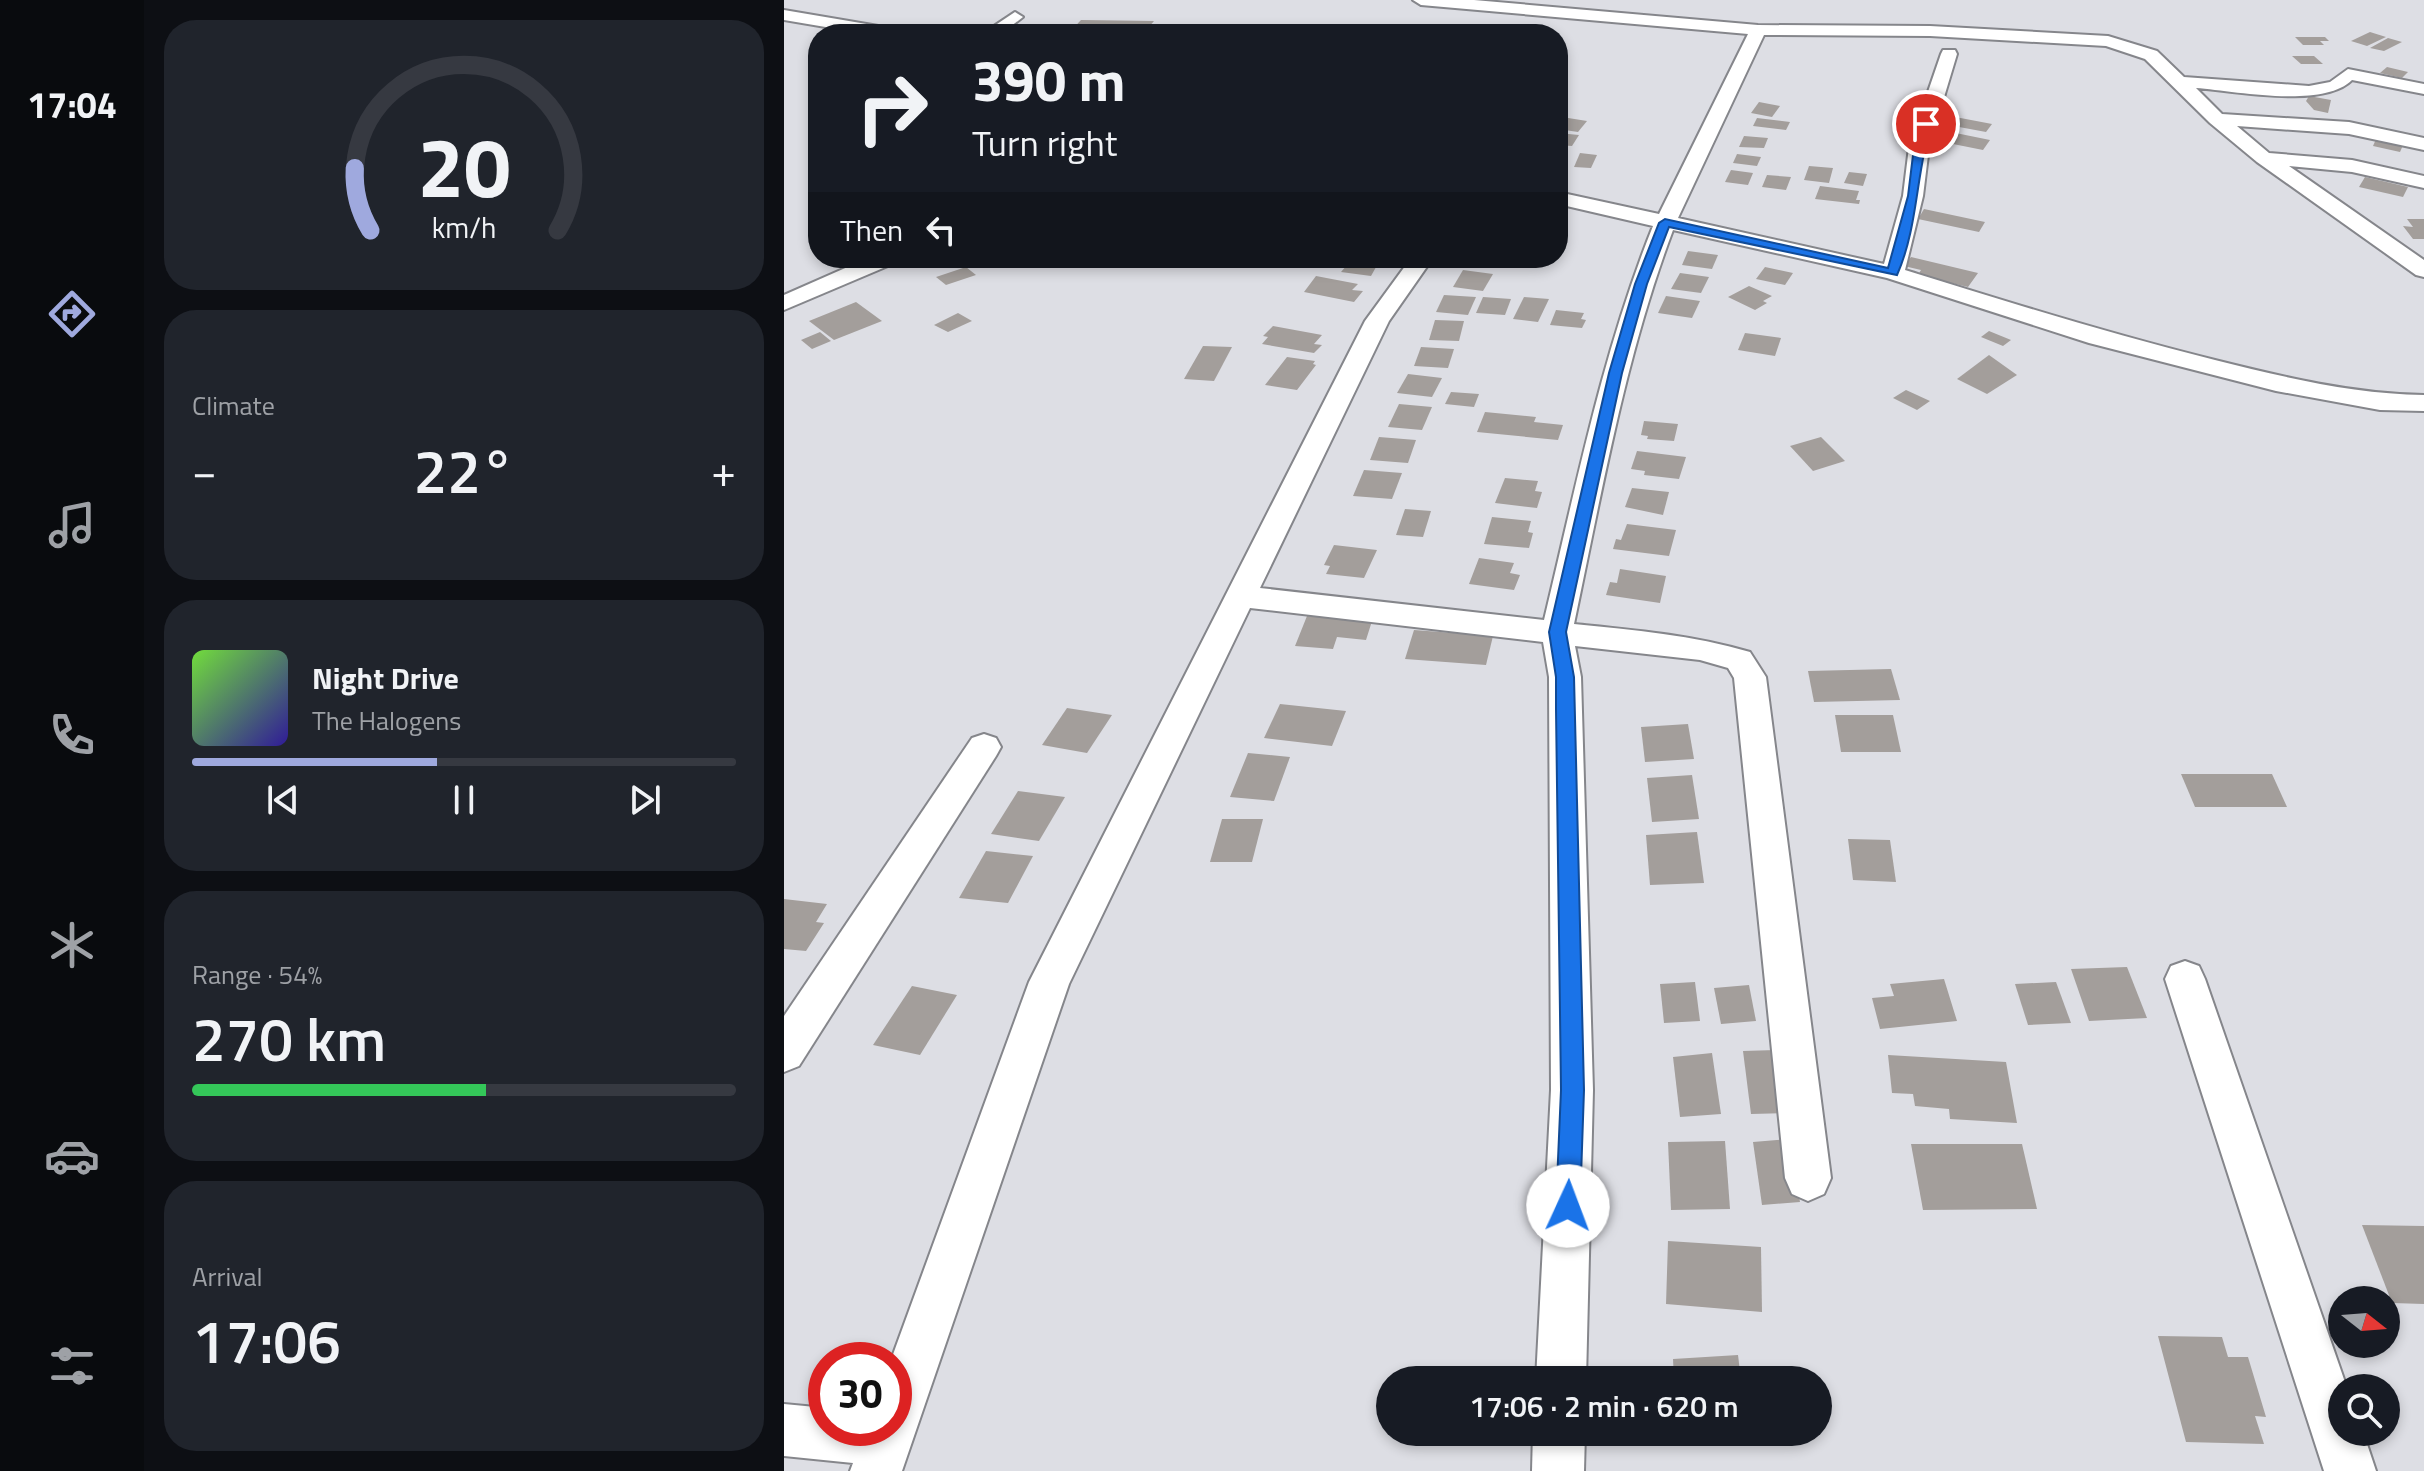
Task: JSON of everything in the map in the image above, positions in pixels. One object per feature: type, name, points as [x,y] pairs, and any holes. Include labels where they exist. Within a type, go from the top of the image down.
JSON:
[{"type":"street","points":[[1421,0],[1758,30],[1930,31],[2108,41],[2151,55],[2217,119],[2264,158],[2424,270]]},
{"type":"street","points":[[784,15],[837,24]]},
{"type":"street","points":[[1005,24],[1015,17]]},
{"type":"street","points":[[1562,1366],[1572,1090],[1565,677],[1557,632],[1615,373],[1641,284],[1665,223],[1758,30]]},
{"type":"street","points":[[1893,273],[1913,196],[1919,147],[1949,54]]},
{"type":"street","points":[[2179,82],[2309,91],[2336,86],[2348,74],[2424,89]]},
{"type":"street","points":[[2217,119],[2349,128],[2424,144]]},
{"type":"street","points":[[2264,158],[2352,166],[2424,182]]},
{"type":"street","points":[[1568,200],[1893,273],[2097,338],[2276,383],[2380,402],[2424,403]]},
{"type":"street","points":[[784,303],[864,268]]},
{"type":"street","points":[[912,1369],[1049,982],[1377,321],[1415,268]]},
{"type":"street","points":[[1239,596],[1700,649],[1739,660],[1750,677],[1808,1178]]},
{"type":"street","points":[[784,1052],[984,747]]},
{"type":"street","points":[[2185,979],[2350,1471]]},
{"type":"street","points":[[784,1430],[808,1432]]},
{"type":"street","points":[[1558,1471],[1559,1446]]},
{"type":"building","points":[[1081,20],[1154,21],[1151,24],[1077,24]]},
{"type":"building","points":[[2370,32],[2386,37],[2367,46],[2351,41]]},
{"type":"building","points":[[2295,37],[2325,37],[2329,41],[2320,41],[2324,45],[2303,45]]},
{"type":"building","points":[[2388,38],[2402,42],[2384,51],[2370,48]]},
{"type":"building","points":[[2292,56],[2314,56],[2323,64],[2301,64]]},
{"type":"building","points":[[2387,67],[2408,72],[2402,78],[2380,73]]},
{"type":"building","points":[[2309,96],[2331,100],[2328,113],[2314,110],[2306,101]]},
{"type":"building","points":[[1759,102],[1780,106],[1772,117],[1751,113]]},
{"type":"building","points":[[1935,116],[1992,124],[1986,132],[1943,124],[1932,120]]},
{"type":"building","points":[[1568,118],[1587,121],[1578,132],[1568,130]]},
{"type":"building","points":[[1757,118],[1790,122],[1786,130],[1753,126]]},
{"type":"building","points":[[1936,129],[1990,140],[1983,150],[1928,139]]},
{"type":"building","points":[[1568,134],[1579,135],[1572,146],[1568,146]]},
{"type":"building","points":[[1744,136],[1768,138],[1764,148],[1739,147]]},
{"type":"building","points":[[2377,137],[2404,143],[2400,152],[2373,146]]},
{"type":"building","points":[[1580,153],[1597,155],[1591,168],[1574,167]]},
{"type":"building","points":[[1737,154],[1761,157],[1757,166],[1733,163]]},
{"type":"building","points":[[1809,166],[1833,168],[1829,183],[1804,180]]},
{"type":"building","points":[[1731,170],[1753,173],[1748,185],[1725,182]]},
{"type":"building","points":[[1849,172],[1867,174],[1863,186],[1844,183]]},
{"type":"building","points":[[1767,175],[1791,177],[1786,190],[1762,187]]},
{"type":"building","points":[[2365,177],[2408,187],[2403,197],[2359,187]]},
{"type":"building","points":[[1820,186],[1859,191],[1856,200],[1860,200],[1859,204],[1815,199]]},
{"type":"building","points":[[1924,209],[1985,222],[1979,232],[1918,219]]},
{"type":"building","points":[[2407,219],[2424,219],[2424,239],[2413,239],[2403,226],[2413,227]]},
{"type":"building","points":[[1688,251],[1718,255],[1712,269],[1682,265]]},
{"type":"building","points":[[1911,257],[1978,273],[1968,287],[1918,275],[1921,270],[1904,266]]},
{"type":"building","points":[[1765,267],[1793,273],[1785,285],[1756,279]]},
{"type":"building","points":[[963,268],[976,275],[946,285],[936,277]]},
{"type":"building","points":[[1344,268],[1376,268],[1371,276],[1341,272]]},
{"type":"building","points":[[1463,270],[1493,274],[1483,291],[1453,287]]},
{"type":"building","points":[[1680,273],[1709,277],[1701,293],[1671,289]]},
{"type":"building","points":[[1316,276],[1358,284],[1352,290],[1363,291],[1354,302],[1304,292]]},
{"type":"building","points":[[1749,286],[1772,296],[1755,310],[1728,297]]},
{"type":"building","points":[[1444,295],[1476,297],[1468,315],[1436,312]]},
{"type":"building","points":[[1666,296],[1700,301],[1692,318],[1658,313]]},
{"type":"building","points":[[1483,297],[1511,299],[1505,315],[1476,313]]},
{"type":"building","points":[[1524,297],[1549,299],[1538,322],[1513,319]]},
{"type":"building","points":[[856,302],[882,321],[834,340],[809,321]]},
{"type":"building","points":[[1556,310],[1584,313],[1581,319],[1586,320],[1582,328],[1550,325]]},
{"type":"building","points":[[958,313],[972,321],[948,332],[934,325]]},
{"type":"building","points":[[1435,320],[1464,321],[1459,341],[1429,340]]},
{"type":"building","points":[[1273,326],[1322,335],[1314,344],[1322,345],[1314,353],[1262,344],[1268,337],[1263,336]]},
{"type":"building","points":[[1989,331],[2011,340],[2003,346],[1981,337]]},
{"type":"building","points":[[820,332],[831,341],[812,349],[801,340]]},
{"type":"building","points":[[1745,333],[1781,338],[1775,356],[1738,350]]},
{"type":"building","points":[[1203,346],[1232,347],[1214,381],[1184,379]]},
{"type":"building","points":[[1421,347],[1454,349],[1448,368],[1414,366]]},
{"type":"building","points":[[1989,355],[2017,375],[1987,394],[1957,379]]},
{"type":"building","points":[[1287,357],[1315,361],[1313,364],[1316,365],[1297,390],[1265,385]]},
{"type":"building","points":[[1408,374],[1442,378],[1432,397],[1397,393]]},
{"type":"building","points":[[1906,390],[1930,401],[1917,410],[1893,398]]},
{"type":"building","points":[[1451,392],[1479,394],[1474,407],[1445,404]]},
{"type":"building","points":[[1399,404],[1432,407],[1422,430],[1388,427]]},
{"type":"building","points":[[1485,412],[1536,417],[1534,422],[1563,425],[1558,440],[1477,432]]},
{"type":"building","points":[[1644,421],[1678,424],[1674,441],[1647,439],[1648,436],[1641,435]]},
{"type":"building","points":[[1379,437],[1416,440],[1408,463],[1370,460]]},
{"type":"building","points":[[1821,437],[1845,461],[1813,471],[1790,446]]},
{"type":"building","points":[[1637,451],[1686,457],[1679,479],[1644,475],[1645,471],[1631,469]]},
{"type":"building","points":[[1364,470],[1402,473],[1392,499],[1353,496]]},
{"type":"building","points":[[1505,478],[1538,481],[1535,491],[1542,492],[1537,508],[1495,503]]},
{"type":"building","points":[[1632,488],[1669,492],[1663,515],[1625,507]]},
{"type":"building","points":[[1405,509],[1431,511],[1423,537],[1396,535]]},
{"type":"building","points":[[1492,517],[1531,521],[1528,532],[1533,533],[1529,548],[1484,544]]},
{"type":"building","points":[[1627,524],[1676,530],[1669,556],[1613,549],[1616,539],[1621,540]]},
{"type":"building","points":[[1334,545],[1377,550],[1364,578],[1326,574],[1330,566],[1324,565]]},
{"type":"building","points":[[1479,558],[1514,563],[1510,573],[1520,575],[1514,590],[1469,584]]},
{"type":"building","points":[[1620,569],[1666,576],[1660,603],[1606,595],[1610,582],[1617,583]]},
{"type":"building","points":[[1307,616],[1372,621],[1366,640],[1337,637],[1333,649],[1295,646]]},
{"type":"building","points":[[1414,630],[1493,636],[1486,665],[1405,659]]},
{"type":"building","points":[[1891,669],[1900,700],[1814,702],[1808,671]]},
{"type":"building","points":[[1280,704],[1346,711],[1332,746],[1264,738]]},
{"type":"building","points":[[1067,708],[1112,715],[1087,753],[1042,745]]},
{"type":"building","points":[[1835,715],[1893,715],[1901,752],[1841,752]]},
{"type":"building","points":[[1688,724],[1694,759],[1645,762],[1641,727]]},
{"type":"building","points":[[1248,753],[1290,757],[1274,801],[1230,797]]},
{"type":"building","points":[[2181,774],[2272,774],[2287,807],[2195,807]]},
{"type":"building","points":[[1692,775],[1699,819],[1652,822],[1647,778]]},
{"type":"building","points":[[1018,791],[1065,797],[1039,841],[991,834]]},
{"type":"building","points":[[1222,819],[1263,819],[1252,862],[1210,862]]},
{"type":"building","points":[[1697,832],[1704,883],[1650,885],[1646,835]]},
{"type":"building","points":[[1848,839],[1890,840],[1896,882],[1853,880]]},
{"type":"building","points":[[986,851],[1033,856],[1008,903],[959,898]]},
{"type":"building","points":[[784,899],[827,904],[816,922],[824,923],[806,951],[784,949]]},
{"type":"building","points":[[2127,967],[2147,1018],[2089,1021],[2071,969]]},
{"type":"building","points":[[1944,979],[1957,1021],[1880,1029],[1872,998],[1894,996],[1890,984]]},
{"type":"building","points":[[1695,982],[1700,1021],[1664,1023],[1660,984]]},
{"type":"building","points":[[2056,982],[2071,1023],[2028,1025],[2015,984]]},
{"type":"building","points":[[1749,985],[1756,1021],[1721,1024],[1714,988]]},
{"type":"building","points":[[912,986],[957,995],[920,1055],[873,1045]]},
{"type":"building","points":[[1776,1050],[1785,1113],[1751,1114],[1743,1051]]},
{"type":"building","points":[[1712,1053],[1721,1114],[1680,1117],[1673,1057]]},
{"type":"building","points":[[1888,1055],[2006,1062],[2017,1123],[1950,1119],[1949,1109],[1915,1106],[1913,1094],[1892,1093]]},
{"type":"building","points":[[1789,1139],[1800,1202],[1762,1205],[1753,1142]]},
{"type":"building","points":[[1725,1141],[1730,1209],[1671,1210],[1668,1142]]},
{"type":"building","points":[[1911,1144],[2022,1144],[2037,1209],[1923,1210]]},
{"type":"building","points":[[2362,1225],[2424,1226],[2424,1304],[2400,1303],[2400,1286],[2385,1286]]},
{"type":"building","points":[[1668,1241],[1761,1247],[1762,1312],[1666,1304]]},
{"type":"building","points":[[2158,1336],[2222,1337],[2228,1357],[2248,1357],[2266,1417],[2255,1416],[2264,1444],[2186,1442]]},
{"type":"building","points":[[1738,1355],[1739,1366],[1673,1366],[1673,1359]]},
{"type":"route","points":[[1568,1206],[1572,1090],[1565,677],[1557,632],[1615,373],[1641,284],[1665,223],[1893,273],[1913,196],[1919,147],[1926,124]]}]
